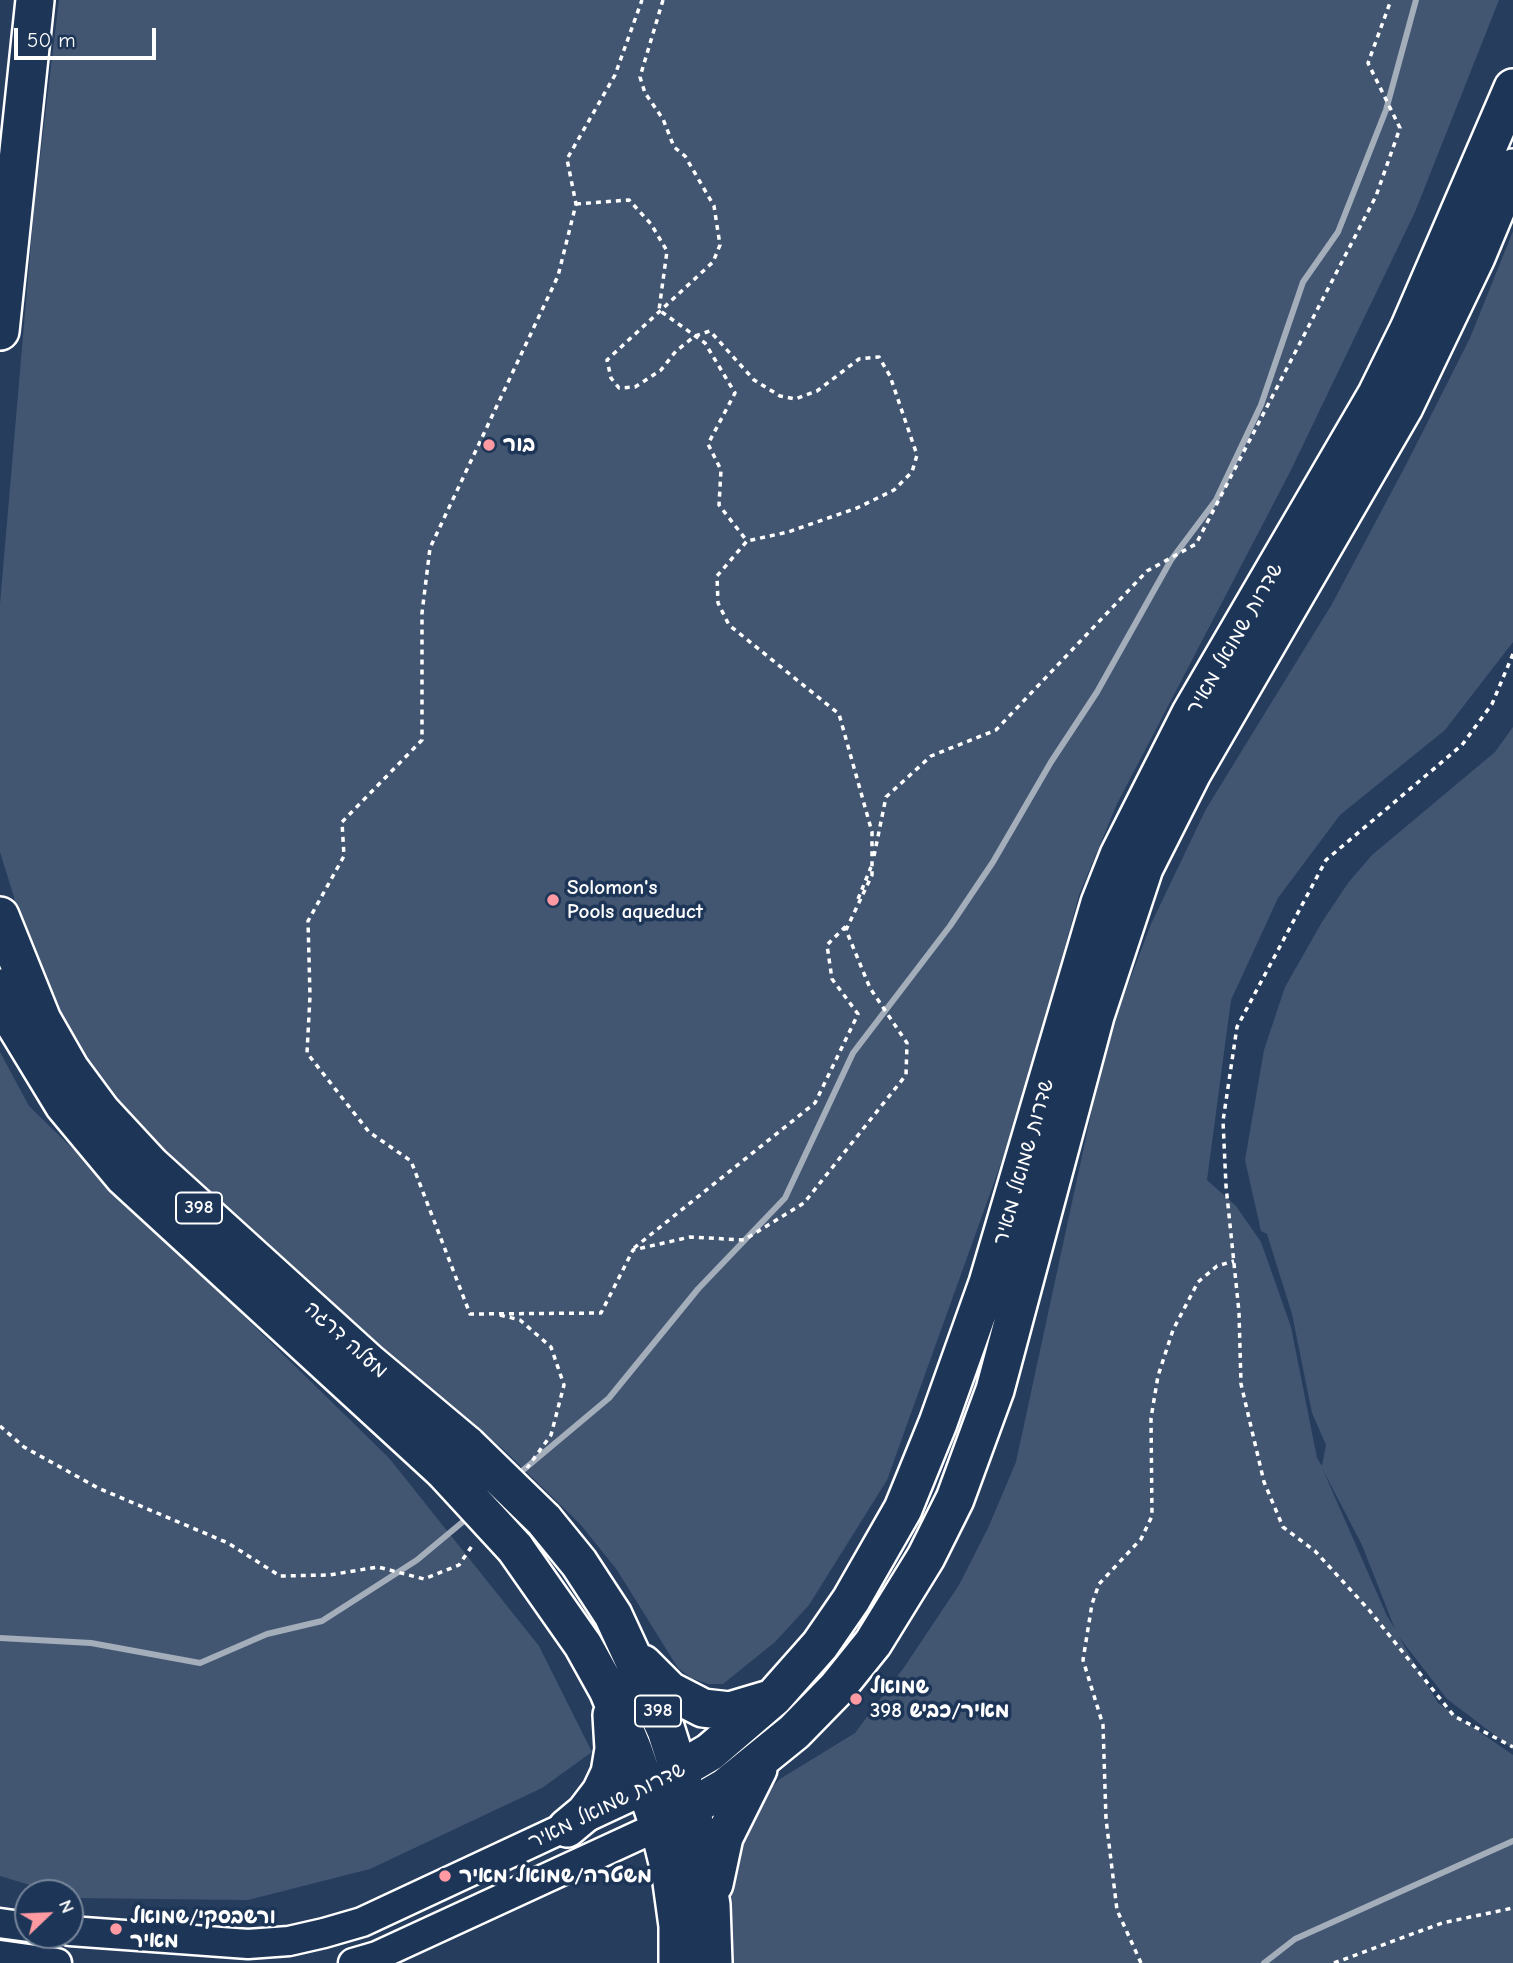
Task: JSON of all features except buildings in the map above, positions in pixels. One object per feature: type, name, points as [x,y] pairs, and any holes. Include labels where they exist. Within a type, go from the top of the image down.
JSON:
[{"type":"main road","points":[[0,95],[10,0]]},
{"type":"main road","points":[[0,331],[35,0]]},
{"type":"main road","name":"שדרות שמואל מאיר","points":[[647,1789],[680,1772],[720,1744],[774,1697],[820,1645],[851,1600],[903,1509],[938,1423],[988,1283],[1100,903],[1119,855],[1191,713],[1377,394],[1409,329],[1513,88]]},
{"type":"main road","name":"שדרות שמואל מאיר","points":[[659,1826],[691,1809],[766,1756],[836,1689],[873,1643],[913,1580],[954,1499],[995,1390],[1095,1016],[1144,868],[1192,772],[1404,407],[1476,257],[1513,168]]},
{"type":"main road","name":"מעלה דרגה","points":[[0,916],[43,1020],[71,1069],[101,1111],[151,1165],[368,1362],[455,1458],[583,1645],[608,1690],[647,1789]]},
{"type":"main road","name":"מעלה דרגה","points":[[0,988],[16,1026],[64,1105],[124,1177],[455,1458],[544,1520],[579,1563],[632,1652],[666,1730],[680,1772]]},
{"type":"main road","points":[[632,1652],[670,1691],[703,1708],[730,1711],[774,1697]]},
{"type":"main road","points":[[567,1828],[585,1813],[601,1792],[610,1773],[614,1736],[608,1690]]},
{"type":"main road","points":[[711,1905],[724,1837],[740,1799],[766,1756]]},
{"type":"main road","name":"398","points":[[680,1772],[691,1809],[711,1905],[713,1963]]},
{"type":"main road","name":"398","points":[[647,1789],[671,1875],[678,1926],[678,1963]]},
{"type":"street","name":"שדרות שמואל מאיר","points":[[84,1933],[248,1957],[289,1941],[362,1922],[647,1789]]},
{"type":"street","name":"שדרות שמואל מאיר","points":[[353,1963],[377,1956],[659,1826]]},
{"type":"street","points":[[0,1955],[57,1963]]},
{"type":"path","points":[[642,0],[615,75],[567,159],[576,204],[558,276],[430,548],[422,613],[422,740],[342,822],[344,856],[308,921],[310,996],[307,1053],[369,1132],[411,1161],[470,1314],[601,1313],[633,1250],[816,1103],[858,1014],[832,979],[827,945],[849,923]]},
{"type":"path","points":[[633,1250],[690,1237],[744,1240],[804,1203],[906,1075],[906,1043],[870,988],[846,930],[872,875],[872,832],[839,714],[729,625],[718,603],[717,576],[747,541],[788,532],[857,508],[894,490],[912,472],[917,455],[890,376],[879,357],[859,359],[817,391],[795,399],[780,396],[754,380],[710,331],[695,336],[676,351],[661,370],[635,387],[619,388],[611,378],[607,360],[713,262],[720,245],[714,206],[685,156],[674,147],[663,118],[645,93],[640,77],[663,0]]},
{"type":"path","points":[[872,863],[886,797],[931,756],[996,730],[1146,571],[1196,544],[1376,196],[1400,128],[1368,63],[1391,0]]},
{"type":"path","points":[[576,204],[629,200],[651,224],[667,251],[659,310]]},
{"type":"path","points":[[659,310],[705,343],[735,393],[708,444],[720,470],[719,505],[747,541]]},
{"type":"path","points":[[1513,654],[1492,704],[1462,745],[1326,860],[1237,1027],[1223,1121],[1241,1384],[1264,1482],[1283,1527],[1324,1561],[1454,1716],[1513,1748]]},
{"type":"path","points":[[1141,1963],[1117,1910],[1106,1819],[1103,1726],[1083,1660],[1092,1604],[1099,1584],[1141,1539],[1152,1516],[1151,1418],[1158,1376],[1173,1330],[1198,1282],[1217,1266],[1234,1261]]},
{"type":"path","points":[[0,1426],[24,1447],[98,1488],[228,1543],[280,1576],[329,1575],[383,1568],[412,1576]]},
{"type":"path","points":[[1334,1963],[1442,1923],[1513,1908]]},
{"type":"shaded area","points":[[59,0],[1499,0],[1415,212],[1290,472],[1117,804],[1079,895],[1023,1102],[887,1480],[809,1605],[775,1642],[723,1684],[708,1684],[691,1678],[678,1668],[617,1570],[581,1525],[502,1448],[447,1406],[169,1161],[118,1102],[67,1033],[36,968],[0,852],[0,604],[34,208]]},
{"type":"shaded area","points":[[1513,231],[1513,642],[1445,730],[1340,815],[1278,898],[1231,1000],[1207,1180],[1236,1206],[1261,1242],[1291,1327],[1317,1458],[1322,1466],[1326,1445],[1312,1413],[1292,1314],[1267,1234],[1261,1231],[1245,1160],[1264,1050],[1285,987],[1348,883],[1372,855],[1495,752],[1513,727],[1513,1749],[1447,1699],[1399,1637],[1438,1703],[1513,1755],[1513,1963],[725,1963],[729,1870],[763,1796],[780,1779],[855,1733],[905,1666],[959,1585],[988,1528],[1016,1462],[1107,1040],[1151,924],[1206,809],[1332,604],[1470,338]],"holes":[[[1323,1470],[1362,1545],[1395,1629]]]},
{"type":"shaded area","points":[[0,1052],[29,1106],[389,1458],[539,1646],[592,1752],[542,1788],[370,1869],[248,1900],[84,1898],[84,1879],[14,1880],[0,1876]]},
{"type":"waterway","points":[[516,1476],[609,1398],[698,1289],[785,1198],[853,1053],[950,926],[993,862],[1051,762],[1097,692],[1171,560],[1216,500],[1261,405],[1303,282],[1338,232],[1386,110],[1416,0]]},
{"type":"waterway","points":[[0,1638],[91,1643],[200,1663],[267,1634],[322,1621],[417,1560],[471,1515]]},
{"type":"waterway","points":[[1264,1963],[1295,1939],[1513,1841]]},
{"type":"place","name":"בור","points":[[489,445]]},
{"type":"place","name":"Solomon's Pools aqueduct","points":[[553,900]]},
{"type":"place","name":"שמואל מאיר/כביש 398","points":[[856,1699]]},
{"type":"place","name":"משטרה/שמואל מאיר","points":[[445,1876]]},
{"type":"place","name":"ורשבסקי/שמואל מאיר","points":[[116,1929]]}]
